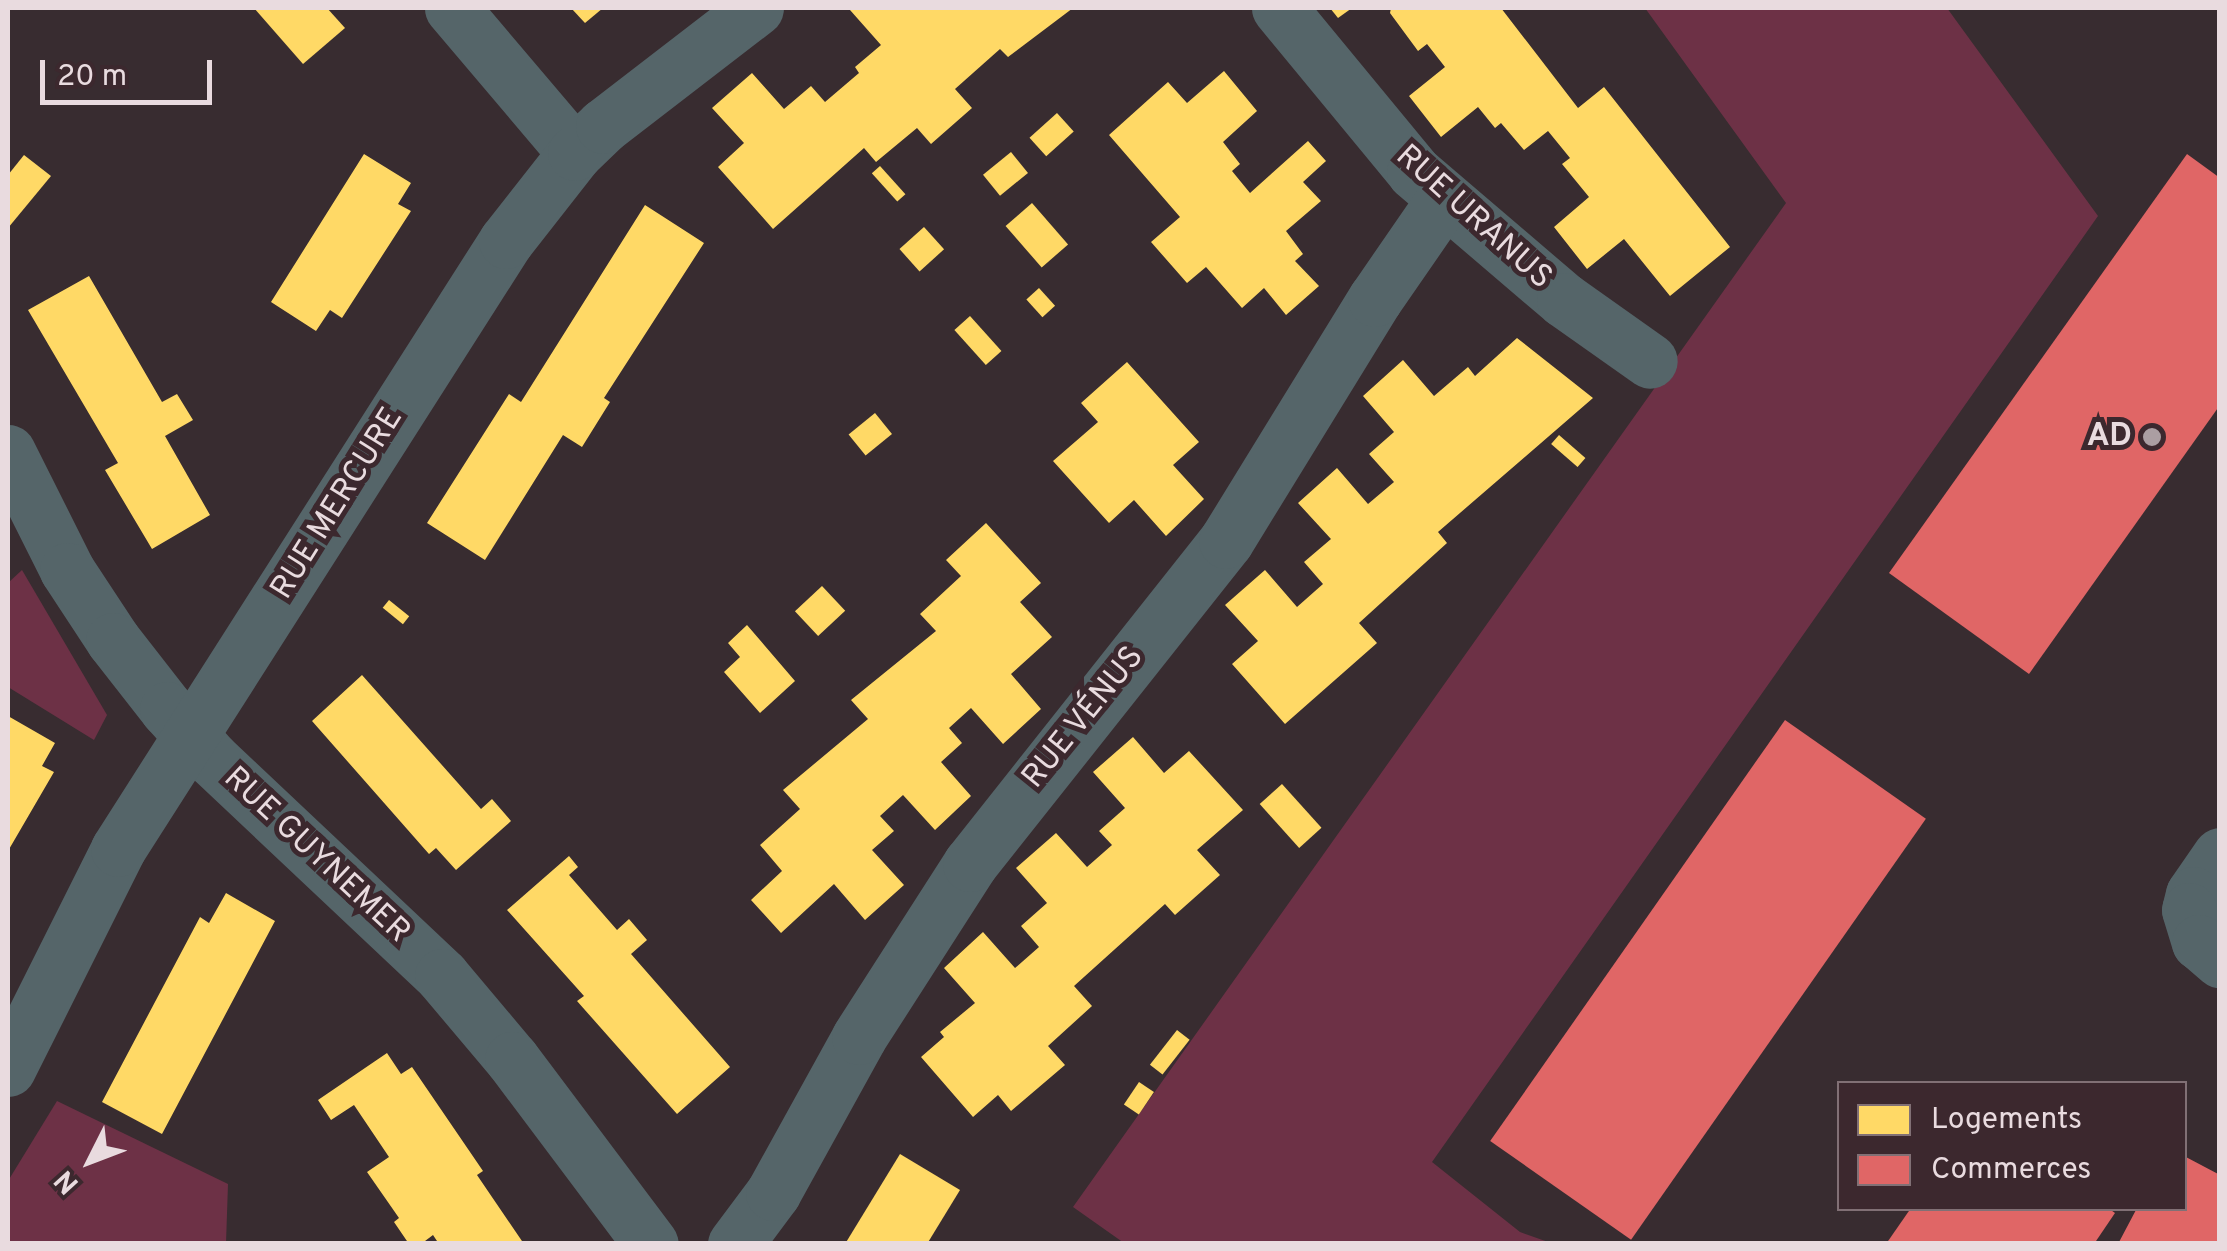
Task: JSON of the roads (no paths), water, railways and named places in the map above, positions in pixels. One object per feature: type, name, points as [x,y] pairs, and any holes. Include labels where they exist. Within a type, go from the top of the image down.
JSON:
[{"type":"street","points":[[452,8],[575,153]]},
{"type":"street","name":"RUE MERCURE","points":[[8,1070],[102,877],[506,241],[575,153],[660,78],[756,8]]},
{"type":"street","name":"RUE URANUS","points":[[1279,8],[1394,149],[1444,199],[1564,300],[1650,361]]},
{"type":"street","name":"RUE VÉNUS","points":[[735,1244],[773,1193],[860,1037],[970,864],[1226,541],[1375,299],[1444,199]]},
{"type":"street","name":"RUE GUYNEMER","points":[[8,452],[92,608],[190,736],[442,976],[512,1059],[652,1244]]},
{"type":"street","points":[[2220,855],[2193,894],[2189,910],[2199,942],[2220,960]]},
{"type":"place","name":"AD","points":[[2152,437]]}]
